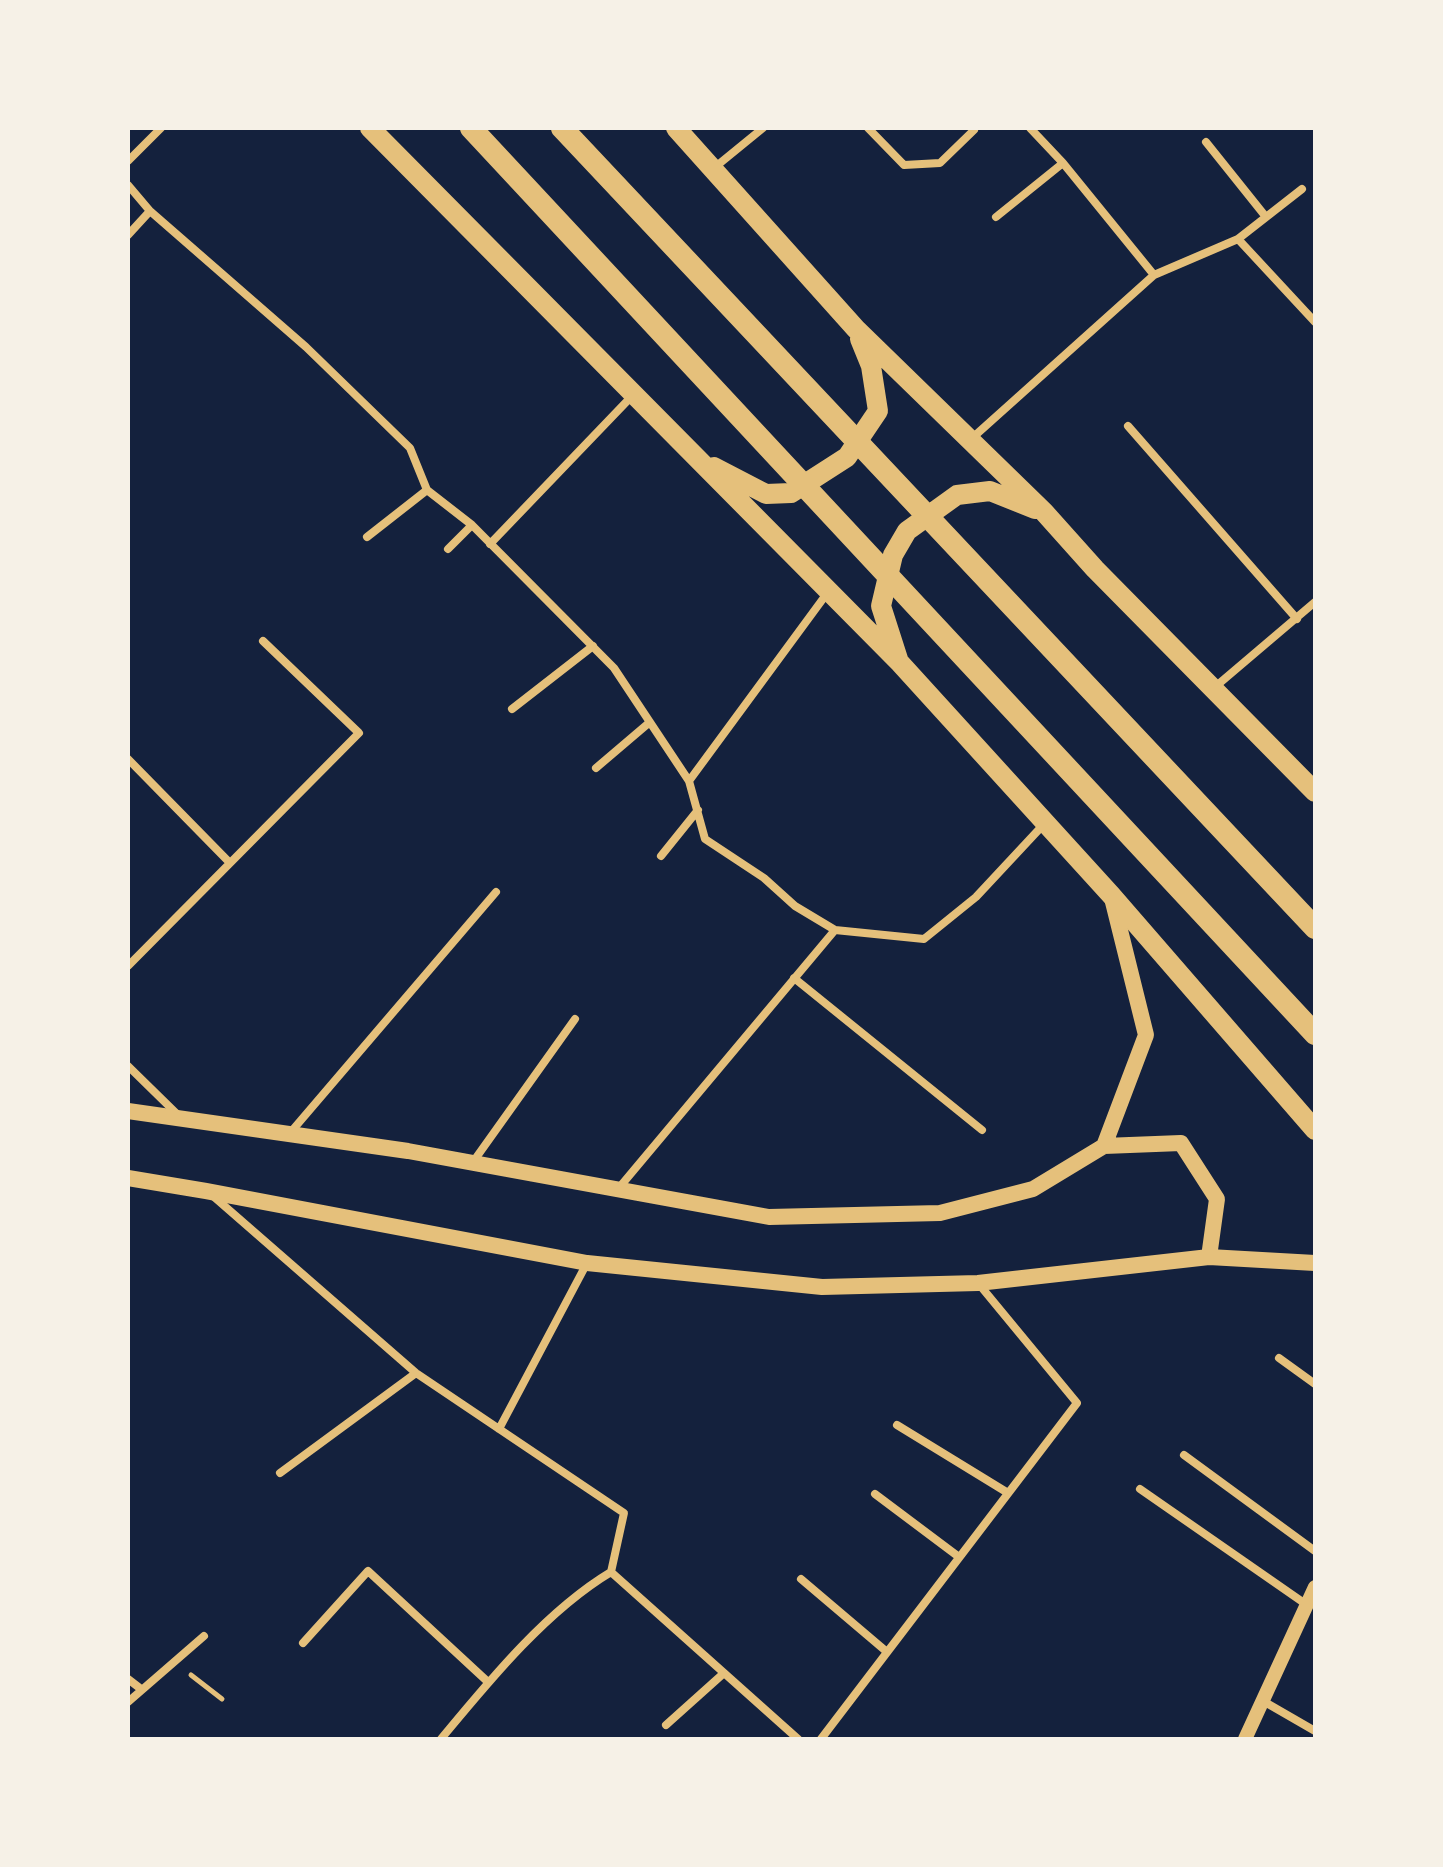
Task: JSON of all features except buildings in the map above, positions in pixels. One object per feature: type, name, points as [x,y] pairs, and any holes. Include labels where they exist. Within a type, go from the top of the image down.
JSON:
[{"type":"highway","points":[[471,128],[1315,1034]]},
{"type":"highway","points":[[562,128],[1315,928]]},
{"type":"main road","points":[[370,128],[900,663],[1112,896],[1315,1130]]},
{"type":"main road","points":[[676,128],[856,329],[1044,512],[1095,569],[1315,792]]},
{"type":"main road","points":[[700,460],[766,494],[791,493],[847,457],[878,411],[871,366],[856,329]]},
{"type":"main road","points":[[900,663],[881,606],[893,555],[907,531],[957,495],[990,491],[1044,512]]},
{"type":"main road","points":[[1104,1146],[1146,1035],[1112,896]]},
{"type":"main road","points":[[128,1111],[472,1163],[769,1217],[940,1213],[1033,1189],[1104,1146],[1181,1143],[1217,1199],[1209,1257]]},
{"type":"main road","points":[[128,1178],[587,1263],[822,1287],[978,1283],[1209,1257],[1315,1263]]},
{"type":"street","points":[[128,161],[161,128]]},
{"type":"street","points":[[713,169],[763,128]]},
{"type":"street","points":[[868,128],[904,165],[940,163],[974,130]]},
{"type":"street","points":[[1030,128],[1063,163],[1154,275]]},
{"type":"street","points":[[1206,142],[1266,217]]},
{"type":"street","points":[[996,217],[1063,163]]},
{"type":"street","points":[[128,185],[150,211],[306,347],[410,448],[427,490],[472,525],[614,668],[689,781],[705,839],[764,878],[795,906],[835,930],[924,939],[976,897],[1045,822]]},
{"type":"street","points":[[970,441],[1154,275],[1238,239],[1302,189]]},
{"type":"street","points":[[128,235],[150,211]]},
{"type":"street","points":[[1238,239],[1315,322]]},
{"type":"street","points":[[490,544],[633,396]]},
{"type":"street","points":[[1128,426],[1297,619]]},
{"type":"street","points":[[367,537],[427,490]]},
{"type":"street","points":[[448,549],[472,525]]},
{"type":"street","points":[[689,781],[829,592]]},
{"type":"street","points":[[1215,688],[1315,602]]},
{"type":"street","points":[[128,966],[359,733],[263,641]]},
{"type":"street","points":[[512,709],[593,646]]},
{"type":"street","points":[[596,768],[650,722]]},
{"type":"street","points":[[128,759],[230,863]]},
{"type":"street","points":[[661,856],[698,810]]},
{"type":"street","points":[[290,1134],[496,892]]},
{"type":"street","points":[[617,1189],[835,930]]},
{"type":"street","points":[[794,978],[982,1130]]},
{"type":"street","points":[[472,1163],[575,1019]]},
{"type":"street","points":[[128,1066],[182,1119]]},
{"type":"street","points":[[206,1191],[416,1373],[624,1513],[611,1572],[580,1590],[488,1682],[441,1739]]},
{"type":"street","points":[[499,1429],[587,1263]]},
{"type":"street","points":[[821,1739],[1077,1403],[978,1283]]},
{"type":"street","points":[[1279,1358],[1315,1384]]},
{"type":"street","points":[[280,1473],[416,1373]]},
{"type":"street","points":[[897,1425],[1008,1493]]},
{"type":"street","points":[[1184,1455],[1315,1551]]},
{"type":"street","points":[[1140,1489],[1307,1605]]},
{"type":"street","points":[[875,1494],[959,1557]]},
{"type":"street","points":[[303,1643],[368,1571],[488,1682]]},
{"type":"street","points":[[611,1572],[792,1737]]},
{"type":"street","points":[[801,1579],[887,1652]]},
{"type":"street","points":[[1245,1739],[1315,1587]]},
{"type":"street","points":[[128,1702],[204,1636]]},
{"type":"street","points":[[666,1725],[724,1673]]},
{"type":"street","points":[[128,1679],[141,1689]]},
{"type":"street","points":[[1263,1701],[1315,1731]]},
{"type":"path","points":[[173,1661],[222,1699]]}]
